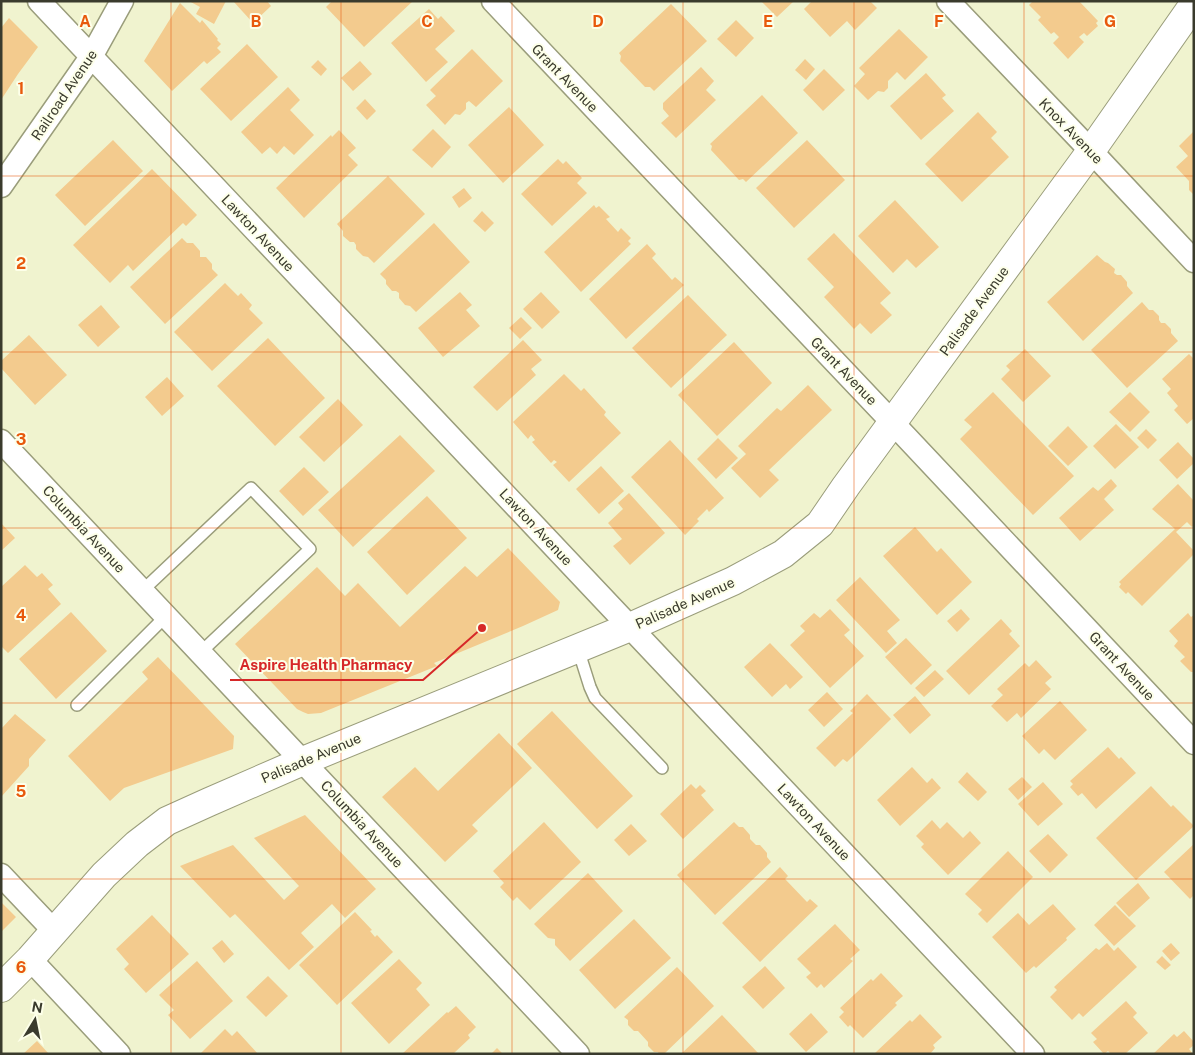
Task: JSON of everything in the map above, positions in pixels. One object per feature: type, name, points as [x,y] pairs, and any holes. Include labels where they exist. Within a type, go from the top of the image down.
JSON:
[{"type":"main road","name":"Palisade Avenue","points":[[1,988],[30,959],[104,875],[137,844],[167,821],[303,761],[630,627],[733,582],[783,554],[820,524],[1091,151],[1194,4]]},
{"type":"street","name":"Lawton Avenue","points":[[39,1],[1033,1054]]},
{"type":"street","name":"Railroad Avenue","points":[[1,186],[91,57],[122,1]]},
{"type":"street","name":"Grant Avenue","points":[[493,1],[893,422],[1194,743]]},
{"type":"street","name":"Knox Avenue","points":[[948,1],[1194,262]]},
{"type":"street","name":"Columbia Avenue","points":[[1,441],[578,1054]]},
{"type":"street","points":[[1,876],[54,931]]},
{"type":"street","points":[[30,959],[119,1054]]},
{"type":"lane","points":[[142,591],[251,488],[310,549],[201,652]]},
{"type":"lane","points":[[77,705],[166,616]]},
{"type":"lane","points":[[578,648],[595,698],[662,768]]},
{"type":"building","points":[[189,1],[226,1],[214,24],[196,14],[200,7]]},
{"type":"building","points":[[233,1],[267,1],[271,6],[253,23]]},
{"type":"building","points":[[332,1],[413,1],[364,47],[326,7]]},
{"type":"building","points":[[761,1],[794,1],[777,17]]},
{"type":"building","points":[[812,1],[870,1],[877,8],[855,30],[847,21],[830,37],[804,9]]},
{"type":"building","points":[[1033,1],[1079,1],[1098,21],[1096,23],[1098,26],[1087,36],[1084,33],[1079,37],[1084,42],[1068,59],[1053,43],[1059,37],[1054,32],[1051,34],[1038,20],[1041,17],[1029,5]]},
{"type":"building","points":[[180,3],[200,23],[202,20],[218,39],[221,44],[217,48],[221,52],[207,64],[204,61],[172,91],[144,61]]},
{"type":"building","points":[[671,4],[707,41],[654,91],[650,87],[645,87],[620,61],[621,56],[619,53]]},
{"type":"building","points":[[429,9],[438,19],[441,16],[455,31],[435,49],[448,62],[426,82],[391,43]]},
{"type":"building","points":[[9,18],[38,47],[1,100],[1,28]]},
{"type":"building","points":[[736,20],[754,38],[736,57],[717,39]]},
{"type":"building","points":[[899,29],[928,57],[905,80],[897,72],[888,81],[888,88],[884,92],[878,91],[868,100],[854,86],[865,74],[859,68]]},
{"type":"building","points":[[247,44],[278,77],[231,121],[200,89]]},
{"type":"building","points":[[472,49],[503,81],[476,107],[469,101],[466,103],[466,109],[460,115],[455,114],[445,125],[426,105],[436,96],[430,90]]},
{"type":"building","points":[[805,59],[815,69],[806,80],[795,70]]},
{"type":"building","points":[[318,60],[327,69],[321,76],[311,67]]},
{"type":"building","points":[[360,61],[372,74],[353,91],[341,78]]},
{"type":"building","points":[[701,67],[714,81],[706,90],[716,100],[676,138],[661,123],[669,116],[663,109],[663,103]]},
{"type":"building","points":[[824,69],[845,90],[823,111],[803,90]]},
{"type":"building","points":[[926,73],[946,95],[942,98],[954,111],[921,140],[890,106]]},
{"type":"building","points":[[288,87],[300,100],[290,110],[314,135],[294,155],[284,146],[277,154],[270,147],[262,154],[241,132]]},
{"type":"building","points":[[762,95],[798,133],[746,182],[743,179],[739,180],[711,150],[712,146],[710,144]]},
{"type":"building","points":[[365,99],[376,111],[367,120],[356,108]]},
{"type":"building","points":[[509,107],[544,145],[503,183],[468,145]]},
{"type":"building","points":[[978,112],[997,132],[991,138],[1009,157],[962,202],[925,164]]},
{"type":"building","points":[[433,129],[451,147],[432,168],[412,150]]},
{"type":"building","points":[[339,130],[356,148],[348,155],[358,165],[304,218],[276,188],[331,135],[332,137]]},
{"type":"building","points":[[1194,131],[1194,195],[1189,190],[1189,181],[1176,167],[1188,156],[1179,146]]},
{"type":"building","points":[[113,140],[143,171],[85,226],[55,195]]},
{"type":"building","points":[[807,140],[845,180],[794,228],[756,188]]},
{"type":"building","points":[[558,159],[563,164],[566,161],[582,178],[577,183],[587,193],[552,226],[521,194]]},
{"type":"building","points":[[152,169],[197,215],[186,226],[183,223],[133,271],[128,265],[110,283],[73,245]]},
{"type":"building","points":[[388,176],[425,214],[374,263],[356,249],[354,242],[350,242],[343,236],[343,231],[337,224]]},
{"type":"building","points":[[464,188],[472,198],[459,208],[452,197]]},
{"type":"building","points":[[895,200],[939,247],[916,268],[907,259],[893,273],[858,236]]},
{"type":"building","points":[[594,205],[596,208],[599,206],[610,217],[606,219],[618,232],[621,228],[631,238],[628,241],[631,244],[581,292],[544,252]]},
{"type":"building","points":[[482,211],[494,223],[485,232],[473,221]]},
{"type":"building","points":[[434,223],[470,262],[416,312],[410,306],[405,305],[399,298],[399,293],[392,291],[380,274]]},
{"type":"building","points":[[834,233],[891,293],[880,303],[892,315],[871,334],[860,323],[854,329],[824,297],[834,287],[807,259]]},
{"type":"building","points":[[182,238],[187,243],[193,243],[200,251],[200,257],[206,257],[212,264],[212,269],[218,275],[165,324],[130,287]]},
{"type":"building","points":[[647,244],[656,254],[652,258],[672,280],[675,277],[684,285],[626,339],[589,299]]},
{"type":"building","points":[[1097,255],[1115,269],[1114,273],[1121,275],[1133,293],[1083,341],[1047,302]]},
{"type":"building","points":[[225,283],[238,296],[241,293],[252,305],[249,309],[263,323],[212,371],[174,332]]},
{"type":"building","points":[[460,292],[472,305],[466,310],[480,326],[443,357],[418,328]]},
{"type":"building","points":[[541,292],[560,312],[542,329],[523,309]]},
{"type":"building","points":[[688,295],[727,335],[671,388],[632,348]]},
{"type":"building","points":[[1142,302],[1149,310],[1153,310],[1159,316],[1161,323],[1165,323],[1171,329],[1171,333],[1178,341],[1127,388],[1091,350]]},
{"type":"building","points":[[101,305],[120,327],[98,347],[78,325]]},
{"type":"building","points":[[521,317],[532,328],[520,339],[509,328]]},
{"type":"building","points":[[29,335],[67,375],[35,405],[1,368],[1,361]]},
{"type":"building","points":[[268,338],[325,398],[275,446],[217,386]]},
{"type":"building","points":[[523,340],[542,360],[531,369],[536,375],[497,411],[473,387]]},
{"type":"building","points":[[734,342],[772,383],[717,436],[678,395]]},
{"type":"building","points":[[1025,349],[1051,376],[1023,402],[1001,379],[1010,370],[1006,366]]},
{"type":"building","points":[[1189,354],[1194,359],[1194,418],[1187,424],[1174,410],[1178,406],[1167,393],[1171,389],[1162,379]]},
{"type":"building","points":[[564,374],[581,391],[584,388],[606,412],[604,415],[621,433],[569,482],[553,465],[557,462],[554,460],[551,463],[532,442],[535,440],[531,435],[528,439],[513,422]]},
{"type":"building","points":[[167,377],[184,396],[162,416],[145,397]]},
{"type":"building","points":[[808,385],[832,410],[769,470],[779,480],[760,498],[731,468],[746,454],[738,446],[777,408],[781,411]]},
{"type":"building","points":[[993,392],[1074,476],[1033,515],[960,439],[972,427],[964,420]]},
{"type":"building","points":[[1130,392],[1150,412],[1130,432],[1109,412]]},
{"type":"building","points":[[338,399],[363,425],[324,462],[299,437]]},
{"type":"building","points":[[1116,424],[1139,447],[1115,469],[1093,446]]},
{"type":"building","points":[[1068,426],[1088,447],[1068,466],[1048,446]]},
{"type":"building","points":[[1146,429],[1157,440],[1148,449],[1137,438]]},
{"type":"building","points":[[400,435],[435,471],[353,547],[318,510]]},
{"type":"building","points":[[718,438],[738,458],[716,479],[697,459]]},
{"type":"building","points":[[670,440],[724,498],[709,512],[707,509],[697,519],[699,521],[685,535],[631,477]]},
{"type":"building","points":[[1178,442],[1194,459],[1194,463],[1177,479],[1159,460]]},
{"type":"building","points":[[601,466],[624,491],[599,514],[576,489]]},
{"type":"building","points":[[304,467],[329,492],[303,516],[279,491]]},
{"type":"building","points":[[1111,479],[1117,486],[1104,499],[1114,510],[1080,541],[1059,518],[1093,487],[1098,491]]},
{"type":"building","points":[[1178,484],[1194,501],[1194,525],[1192,527],[1187,522],[1176,532],[1194,551],[1194,554],[1142,606],[1128,592],[1126,594],[1119,587],[1121,584],[1119,582],[1175,529],[1152,509]]},
{"type":"building","points":[[629,493],[665,533],[630,565],[613,546],[622,539],[608,523],[623,509],[618,503]]},
{"type":"building","points":[[427,496],[467,538],[407,595],[367,552]]},
{"type":"building","points":[[1,523],[15,538],[1,551]]},
{"type":"building","points":[[915,527],[937,552],[941,548],[972,582],[937,615],[883,556]]},
{"type":"building","points":[[508,548],[560,602],[558,610],[434,663],[437,666],[321,713],[308,714],[297,709],[235,644],[317,567],[345,596],[358,583],[400,627],[465,566],[477,577]]},
{"type":"building","points":[[25,565],[37,577],[42,573],[53,585],[48,589],[61,604],[8,653],[1,646],[1,587]]},
{"type":"building","points":[[860,577],[900,620],[887,631],[897,643],[886,653],[836,600]]},
{"type":"building","points":[[830,609],[850,630],[844,635],[864,656],[830,688],[790,645],[805,631],[800,626],[814,613],[820,618]]},
{"type":"building","points":[[961,609],[970,619],[957,632],[947,621]]},
{"type":"building","points":[[71,612],[107,651],[56,699],[19,659]]},
{"type":"building","points":[[1188,613],[1191,617],[1194,615],[1194,672],[1191,672],[1180,661],[1185,657],[1174,646],[1178,641],[1169,631]]},
{"type":"building","points":[[1001,619],[1012,631],[1009,634],[1020,646],[969,695],[946,671]]},
{"type":"building","points":[[906,638],[932,665],[911,685],[885,657]]},
{"type":"building","points":[[770,643],[803,677],[790,689],[786,684],[772,697],[744,667]]},
{"type":"building","points":[[158,657],[234,736],[233,749],[124,788],[110,801],[68,756],[148,679],[142,672]]},
{"type":"building","points":[[1036,660],[1052,677],[1045,683],[1051,689],[1021,718],[1017,713],[1007,722],[991,706],[1003,695],[997,689],[1025,663],[1029,667]]},
{"type":"building","points":[[935,670],[944,679],[924,697],[915,688]]},
{"type":"building","points":[[827,692],[843,709],[824,727],[808,710]]},
{"type":"building","points":[[867,694],[891,719],[847,762],[843,759],[835,767],[816,748],[853,713],[850,711]]},
{"type":"building","points":[[915,696],[931,715],[910,734],[893,715]]},
{"type":"building","points":[[1060,701],[1087,730],[1055,760],[1044,749],[1039,754],[1022,736]]},
{"type":"building","points":[[552,711],[633,796],[597,829],[517,744]]},
{"type":"building","points":[[15,714],[46,740],[29,759],[29,766],[1,797],[1,729]]},
{"type":"building","points":[[499,733],[532,768],[472,825],[478,831],[445,862],[382,797],[415,767],[438,791]]},
{"type":"building","points":[[1108,747],[1119,759],[1121,757],[1136,773],[1096,809],[1082,793],[1078,796],[1070,787],[1073,784],[1070,781]]},
{"type":"building","points":[[912,767],[927,783],[932,778],[941,788],[900,826],[877,800]]},
{"type":"building","points":[[967,772],[987,792],[978,801],[958,782]]},
{"type":"building","points":[[1022,777],[1032,787],[1018,800],[1008,789]]},
{"type":"building","points":[[1043,782],[1063,804],[1038,826],[1018,804]]},
{"type":"building","points":[[691,784],[696,789],[700,785],[706,791],[701,795],[714,810],[683,839],[660,814]]},
{"type":"building","points":[[1151,786],[1171,807],[1173,805],[1194,826],[1136,880],[1096,838]]},
{"type":"building","points":[[305,815],[376,889],[345,918],[332,904],[301,933],[314,947],[289,970],[235,914],[230,918],[180,866],[233,845],[284,900],[299,886],[254,838]]},
{"type":"building","points":[[932,820],[940,829],[947,822],[963,838],[970,831],[981,843],[948,875],[921,847],[924,844],[916,836]]},
{"type":"building","points":[[544,822],[581,862],[530,910],[517,897],[513,901],[500,887],[504,883],[493,871]]},
{"type":"building","points":[[734,822],[739,827],[743,827],[756,845],[760,845],[767,853],[767,857],[771,862],[715,915],[677,875]]},
{"type":"building","points":[[631,824],[647,841],[629,856],[614,840]]},
{"type":"building","points":[[1048,834],[1068,855],[1050,873],[1029,851]]},
{"type":"building","points":[[1194,844],[1194,895],[1190,899],[1164,872]]},
{"type":"building","points":[[1008,851],[1033,877],[987,923],[978,914],[982,910],[965,894]]},
{"type":"building","points":[[780,867],[788,876],[785,879],[807,902],[810,899],[818,906],[760,962],[722,923]]},
{"type":"building","points":[[588,873],[623,911],[570,961],[555,945],[555,939],[548,938],[534,924]]},
{"type":"building","points":[[1138,883],[1150,898],[1129,917],[1116,903]]},
{"type":"building","points":[[1,902],[16,917],[1,932]]},
{"type":"building","points":[[1053,904],[1076,929],[1066,938],[1067,940],[1036,968],[1034,966],[1026,973],[992,937],[1018,913],[1029,925]]},
{"type":"building","points":[[1115,905],[1136,926],[1114,946],[1094,925]]},
{"type":"building","points":[[355,912],[372,930],[370,931],[375,937],[377,935],[393,952],[337,1005],[299,965]]},
{"type":"building","points":[[152,915],[189,954],[146,993],[124,969],[129,964],[116,949]]},
{"type":"building","points":[[634,919],[671,958],[615,1009],[579,970]]},
{"type":"building","points":[[835,924],[860,950],[850,959],[853,961],[824,988],[821,984],[817,988],[806,977],[811,973],[797,959]]},
{"type":"building","points":[[222,940],[234,954],[224,963],[212,948]]},
{"type":"building","points":[[1107,943],[1114,951],[1118,947],[1137,967],[1083,1017],[1079,1013],[1072,1020],[1050,997],[1057,990],[1054,987],[1096,948],[1099,950]]},
{"type":"building","points":[[1171,943],[1180,953],[1171,961],[1162,951]]},
{"type":"building","points":[[1162,956],[1171,965],[1165,970],[1156,962]]},
{"type":"building","points":[[399,959],[422,983],[416,989],[430,1005],[389,1044],[351,1003]]},
{"type":"building","points":[[197,961],[233,1001],[190,1039],[168,1015],[174,1010],[159,995]]},
{"type":"building","points":[[765,966],[785,988],[763,1009],[742,987]]},
{"type":"building","points":[[677,967],[714,1006],[664,1054],[659,1054],[648,1046],[648,1042],[638,1031],[634,1031],[628,1025],[628,1020],[624,1017]]},
{"type":"building","points":[[881,973],[903,996],[895,1003],[897,1005],[863,1038],[850,1025],[848,1027],[839,1017],[844,1012],[840,1008],[871,979],[873,981]]},
{"type":"building","points":[[268,976],[288,996],[266,1017],[246,997]]},
{"type":"building","points":[[1126,1001],[1137,1013],[1133,1017],[1148,1033],[1125,1054],[1111,1054],[1108,1051],[1104,1054],[1093,1042],[1097,1039],[1091,1033]]},
{"type":"building","points":[[456,1006],[476,1027],[468,1035],[470,1038],[453,1054],[402,1054],[447,1012]]},
{"type":"building","points":[[811,1013],[828,1032],[806,1052],[789,1034]]},
{"type":"building","points":[[920,1014],[942,1037],[933,1045],[935,1048],[930,1054],[875,1053],[910,1020],[912,1022]]},
{"type":"building","points":[[722,1015],[759,1054],[681,1054]]},
{"type":"building","points":[[225,1029],[232,1036],[237,1031],[258,1054],[200,1054]]},
{"type":"building","points":[[1184,1031],[1194,1042],[1194,1045],[1189,1049],[1193,1054],[1153,1054],[1174,1034],[1177,1037]]},
{"type":"building","points":[[37,1041],[49,1054],[23,1054]]},
{"type":"building","points":[[497,1048],[503,1054],[491,1054]]},
{"type":"place","name":"Aspire Health Pharmacy","points":[[482,628]]}]
